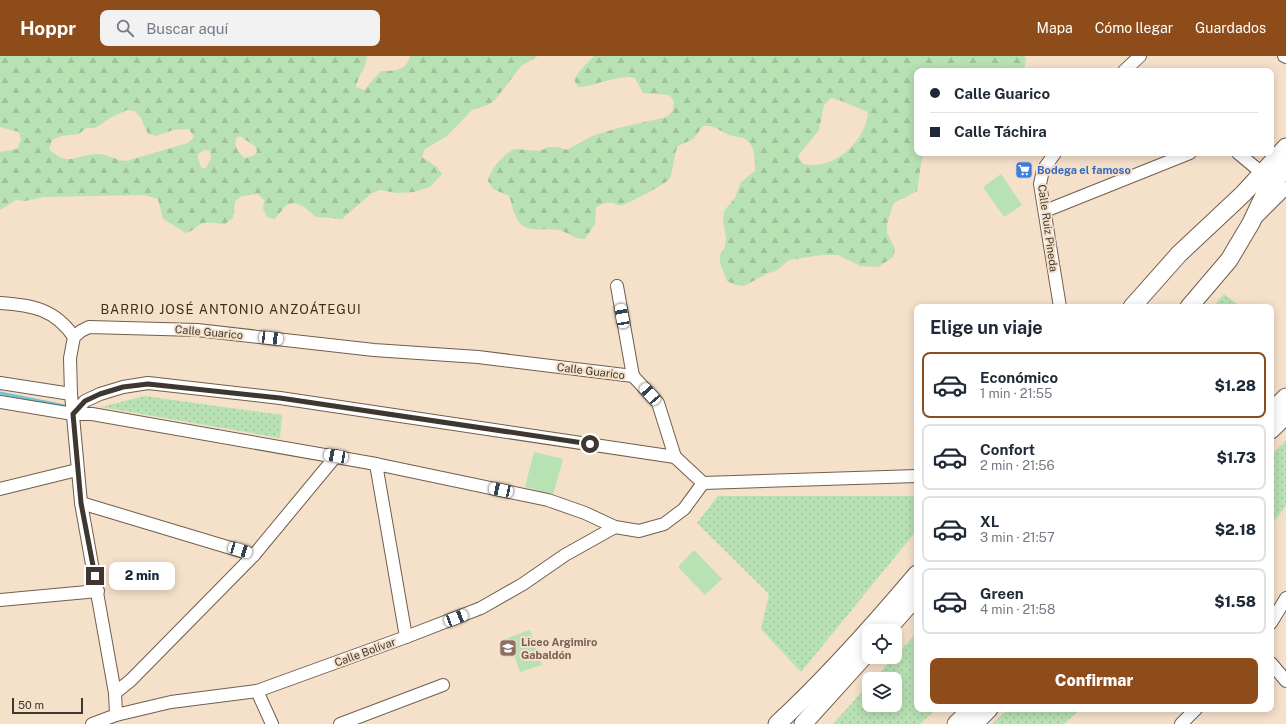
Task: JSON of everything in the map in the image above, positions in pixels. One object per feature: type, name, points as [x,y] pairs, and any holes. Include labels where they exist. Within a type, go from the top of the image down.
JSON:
[{"type":"highway","points":[[1135,304],[1179,254],[1262,174],[1286,147]]},
{"type":"highway","points":[[1192,304],[1229,260],[1251,223],[1266,191],[1286,168]]},
{"type":"highway","points":[[1274,409],[1286,397]]},
{"type":"highway","points":[[1274,427],[1286,415]]},
{"type":"highway","points":[[777,724],[806,697],[877,621],[914,578]]},
{"type":"highway","points":[[892,624],[914,599]]},
{"type":"highway","points":[[807,722],[862,659]]},
{"type":"highway","points":[[956,724],[968,712]]},
{"type":"highway","points":[[974,724],[986,712]]},
{"type":"street","points":[[1127,68],[1140,56]]},
{"type":"street","name":"Calle Ruiz Pineda","points":[[1053,156],[1043,170],[1040,184],[1060,304]]},
{"type":"street","points":[[1045,211],[1182,156]]},
{"type":"street","points":[[1241,156],[1262,174]]},
{"type":"street","points":[[1251,223],[1286,188]]},
{"type":"street","points":[[617,286],[633,376]]},
{"type":"street","points":[[0,303],[21,305],[46,311],[67,327],[74,337],[70,358],[71,394],[77,470],[81,503],[98,591],[115,693],[116,715]]},
{"type":"street","name":"Calle Guarico","points":[[74,337],[81,331],[89,328],[197,330],[374,350],[478,357],[633,376],[658,403],[675,457]]},
{"type":"street","points":[[0,382],[71,394]]},
{"type":"street","points":[[73,414],[85,401],[100,394],[123,387],[148,384],[280,398],[675,457],[703,483],[914,476]]},
{"type":"street","points":[[0,402],[73,414],[92,414],[376,464],[548,500],[585,513],[615,527],[639,531],[664,524],[684,509],[703,483]]},
{"type":"street","points":[[115,693],[131,680],[254,555],[336,456]]},
{"type":"street","points":[[376,464],[406,637]]},
{"type":"street","points":[[0,489],[77,470]]},
{"type":"street","points":[[81,503],[254,555]]},
{"type":"street","name":"Calle Bolívar","points":[[92,724],[116,715],[171,702],[257,691],[406,637],[481,608],[523,584],[565,555],[615,527]]},
{"type":"street","points":[[0,600],[98,591]]},
{"type":"street","points":[[1274,618],[1286,598]]},
{"type":"street","points":[[1274,667],[1286,681]]},
{"type":"street","points":[[340,724],[443,686]]},
{"type":"street","points":[[257,691],[272,724]]},
{"type":"street","points":[[1181,724],[1193,712]]},
{"type":"green space","points":[[0,56],[367,56],[366,64],[356,87],[364,90],[381,71],[391,71],[403,67],[406,65],[410,56],[538,56],[521,66],[495,100],[488,105],[472,110],[447,136],[425,149],[422,157],[437,167],[442,174],[430,187],[414,192],[397,193],[380,190],[372,193],[342,219],[316,217],[303,206],[295,203],[286,205],[275,219],[267,217],[263,209],[264,200],[258,194],[242,196],[235,201],[233,218],[225,224],[205,223],[186,233],[163,219],[158,199],[144,195],[43,197],[25,201],[16,200],[0,210],[0,152],[17,149],[21,140],[19,132],[0,127]],"holes":[[[127,110],[135,111],[141,118],[148,134],[156,136],[173,130],[189,129],[194,137],[188,143],[126,161],[99,154],[68,159],[56,155],[49,149],[52,140],[61,136],[79,134],[86,128],[95,128],[110,118]],[[240,136],[256,147],[257,152],[253,156],[245,158],[237,150],[236,138]],[[205,150],[210,151],[211,159],[205,169],[201,167],[198,154]]]},
{"type":"green space","points":[[594,56],[1024,56],[1026,58],[1023,68],[914,68],[914,156],[924,156],[922,158],[917,191],[894,203],[887,224],[887,233],[895,249],[893,257],[878,267],[860,266],[838,255],[822,255],[789,260],[776,271],[768,273],[744,286],[736,285],[727,281],[720,263],[720,255],[725,247],[726,238],[723,221],[724,211],[735,198],[741,182],[755,171],[755,158],[751,145],[745,139],[729,135],[713,127],[703,126],[693,139],[678,146],[668,181],[648,193],[622,205],[609,203],[596,207],[595,224],[585,239],[577,238],[559,230],[530,229],[521,224],[514,213],[509,196],[493,189],[488,181],[494,167],[501,159],[514,149],[540,151],[548,147],[558,147],[567,150],[592,136],[618,128],[667,117],[673,110],[674,101],[669,95],[643,93],[635,78],[628,77],[614,79],[578,87],[574,80],[578,73]],"holes":[[[831,98],[868,112],[866,123],[861,134],[846,152],[836,159],[826,163],[814,165],[803,164],[798,156],[819,130],[824,105]]]},
{"type":"green space","points":[[1001,174],[1022,205],[1004,217],[983,187]]},
{"type":"green space","points":[[1224,294],[1237,304],[1216,304]]},
{"type":"green space","points":[[145,396],[282,415],[280,438],[101,407]]},
{"type":"green space","points":[[1286,440],[1286,506],[1274,521],[1274,452]]},
{"type":"green space","points":[[534,452],[563,459],[553,495],[525,487]]},
{"type":"green space","points":[[718,496],[914,496],[914,534],[801,672],[761,629],[769,594],[697,523]]},
{"type":"green space","points":[[694,550],[722,579],[705,595],[678,567]]},
{"type":"green space","points":[[530,630],[542,665],[520,672],[508,638]]},
{"type":"green space","points":[[914,635],[914,712],[933,712],[920,724],[833,724],[862,692],[862,712],[902,712],[902,672],[880,672],[888,664],[902,664],[902,648]]},
{"type":"green space","points":[[1005,712],[1077,712],[1064,724],[992,724]]},
{"type":"waterway","points":[[0,393],[65,406]]},
{"type":"place","name":"Bodega el famoso","points":[[1024,170]]},
{"type":"place","name":"Liceo Argimiro Gabaldón","points":[[508,648]]},
{"type":"district","name":"BARRIO JOSÉ ANTONIO ANZOÁTEGUI","points":[[231,309]]},
{"type":"route","points":[[95,576],[81,503],[73,414],[85,401],[100,394],[123,387],[148,384],[280,398],[590,444]]}]
